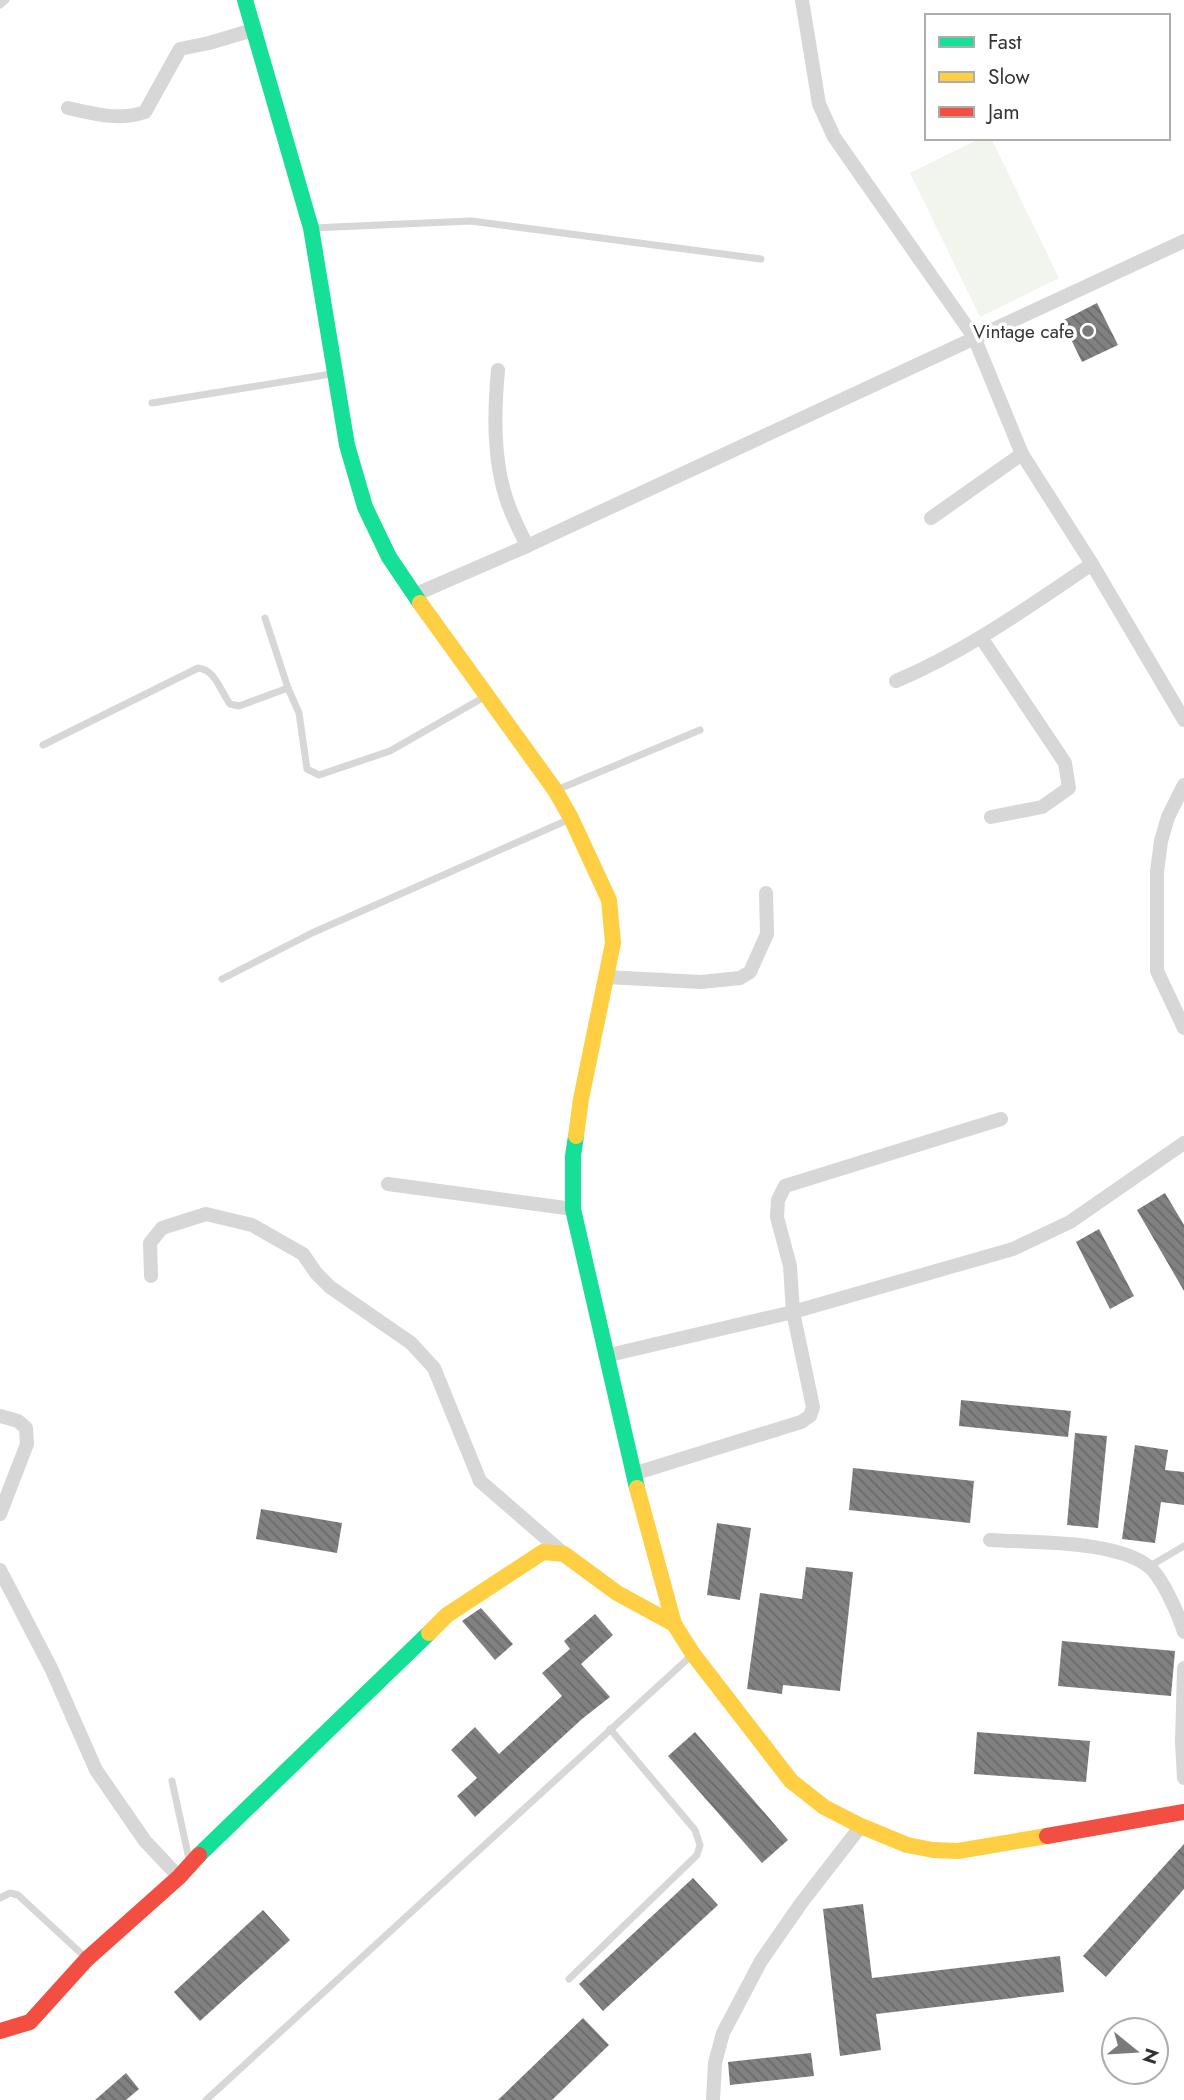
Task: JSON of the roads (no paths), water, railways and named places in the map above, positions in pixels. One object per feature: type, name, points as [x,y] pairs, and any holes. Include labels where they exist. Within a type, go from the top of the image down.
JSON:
[{"type":"street","points":[[245,0],[311,228],[347,445],[365,507],[388,557],[555,790],[571,818],[608,900],[613,943],[581,1099],[573,1156],[573,1209],[605,1356],[674,1624],[693,1654],[791,1782],[824,1807],[907,1845],[958,1851],[1184,1812]]},
{"type":"street","points":[[802,0],[819,104],[834,137],[974,337],[1022,454],[1184,720]]},
{"type":"street","points":[[68,108],[108,117],[134,116],[145,111],[180,49],[253,30]]},
{"type":"street","points":[[414,594],[527,546],[1184,241]]},
{"type":"street","points":[[498,370],[495,400],[498,464],[507,500],[527,546]]},
{"type":"street","points":[[930,518],[1022,454]]},
{"type":"street","points":[[896,681],[939,663],[982,639],[1092,565]]},
{"type":"street","points":[[982,639],[1065,763],[1069,788],[1042,807],[991,817]]},
{"type":"street","points":[[1184,785],[1168,817],[1161,841],[1157,885],[1157,971],[1184,1028]]},
{"type":"street","points":[[606,977],[701,982],[740,978],[750,972],[766,934],[766,893]]},
{"type":"street","points":[[634,1474],[801,1422],[810,1416],[813,1407],[793,1312],[790,1266],[778,1217],[778,1200],[785,1186],[1001,1119]]},
{"type":"street","points":[[605,1356],[793,1312],[1013,1249],[1070,1222],[1184,1143]]},
{"type":"street","points":[[388,1184],[573,1209]]},
{"type":"street","points":[[151,1276],[150,1243],[162,1228],[206,1214],[252,1225],[303,1254],[330,1287],[411,1343],[434,1368],[480,1481],[564,1554],[617,1593],[674,1624]]},
{"type":"street","points":[[0,1416],[19,1421],[26,1428],[27,1444],[0,1514]]},
{"type":"street","points":[[990,1540],[1107,1548],[1150,1566],[1177,1610],[1184,1632]]},
{"type":"street","points":[[0,2031],[30,2022],[87,1959],[184,1870],[447,1615],[534,1556],[543,1552],[564,1554]]},
{"type":"street","points":[[0,1570],[51,1668],[96,1770],[145,1840],[184,1870]]},
{"type":"street","points":[[1184,1668],[1184,1778]]},
{"type":"street","points":[[713,2100],[715,2063],[723,2033],[761,1961],[802,1902],[861,1826]]},
{"type":"lane","points":[[0,5],[6,0]]},
{"type":"lane","points":[[311,228],[471,221],[761,259]]},
{"type":"lane","points":[[152,403],[335,374]]},
{"type":"lane","points":[[265,618],[299,713],[307,769],[319,775],[390,751],[486,696]]},
{"type":"lane","points":[[43,745],[198,668],[206,668],[212,673],[230,704],[239,706],[288,688]]},
{"type":"lane","points":[[555,790],[700,730]]},
{"type":"lane","points":[[222,979],[312,933],[571,818]]},
{"type":"lane","points":[[1150,1566],[1184,1546]]},
{"type":"lane","points":[[206,2100],[693,1654]]},
{"type":"lane","points":[[569,1979],[697,1855],[700,1845],[695,1830],[610,1729]]},
{"type":"lane","points":[[172,1782],[184,1870]]},
{"type":"lane","points":[[0,1898],[10,1893],[18,1895],[87,1959]]},
{"type":"place","name":"Vintage cafe","points":[[1088,331]]}]
